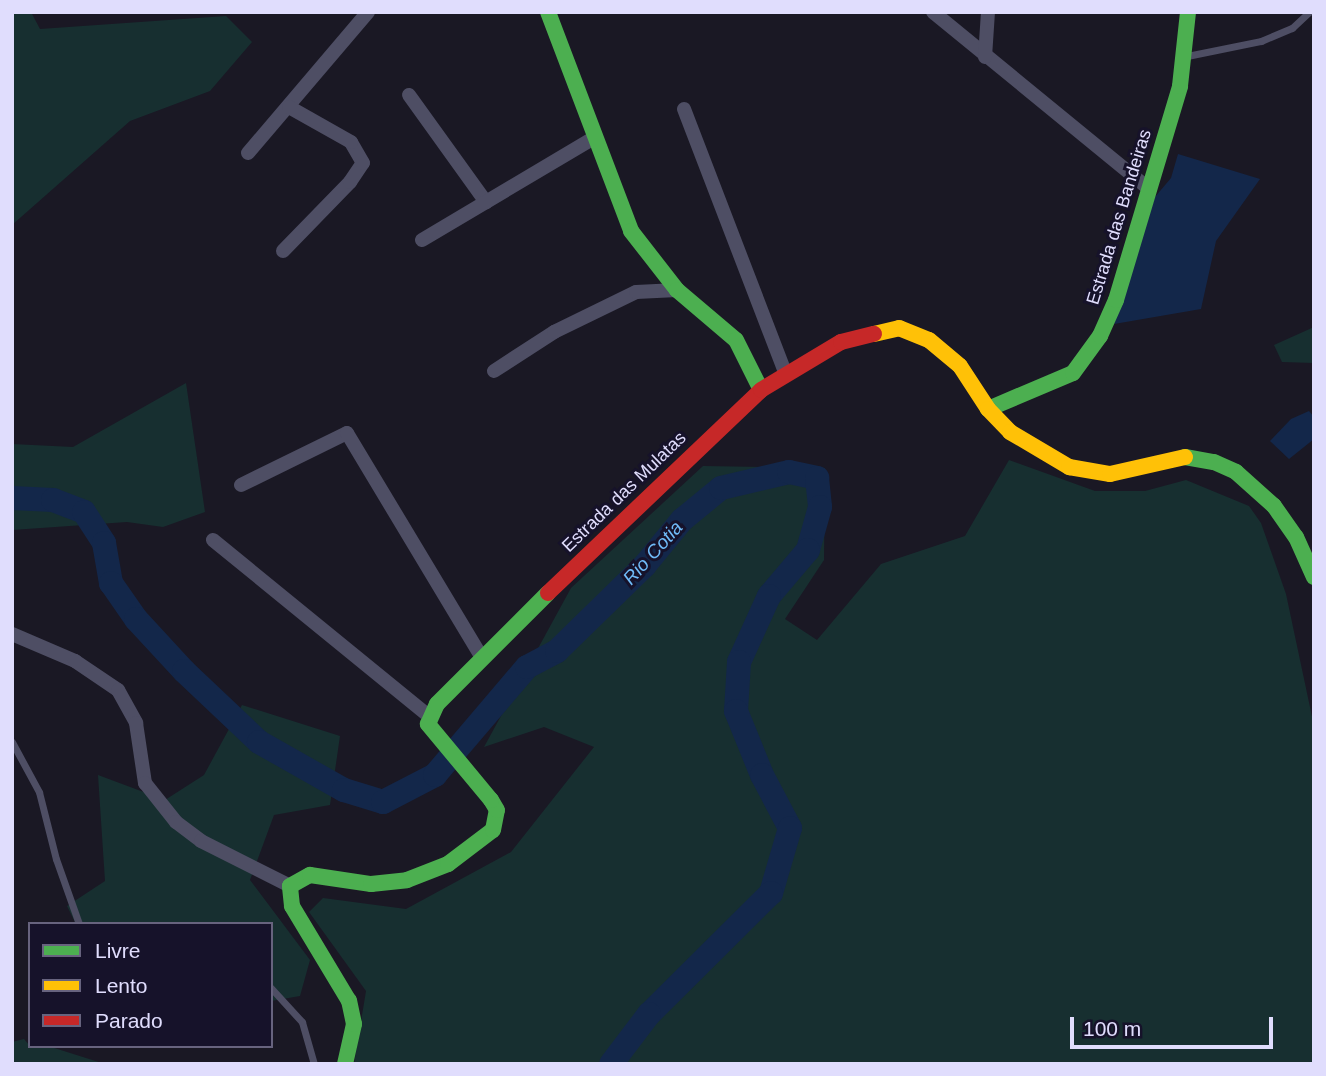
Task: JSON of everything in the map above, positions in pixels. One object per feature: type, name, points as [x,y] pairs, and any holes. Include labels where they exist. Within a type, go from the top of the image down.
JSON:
[{"type":"street","points":[[248,153],[368,12]]},
{"type":"street","points":[[548,12],[631,231],[677,290],[736,340],[761,390]]},
{"type":"street","points":[[933,12],[1147,187]]},
{"type":"street","points":[[985,57],[988,12]]},
{"type":"street","name":"Estrada das Bandeiras","points":[[988,409],[1054,384],[1073,373],[1089,355],[1116,300],[1185,56],[1188,12]]},
{"type":"street","points":[[409,95],[486,202]]},
{"type":"street","points":[[284,251],[350,182],[363,163],[351,142],[289,107]]},
{"type":"street","points":[[684,108],[786,374]]},
{"type":"street","points":[[422,240],[594,138]]},
{"type":"street","points":[[494,370],[554,332],[636,292],[677,290]]},
{"type":"street","name":"Estrada das Mulatas","points":[[429,716],[482,658],[648,493],[761,390],[841,342],[899,328],[945,352],[988,409],[1010,432],[1048,458],[1090,473],[1110,474],[1186,457],[1214,462],[1236,472],[1274,506],[1296,537],[1314,576]]},
{"type":"street","points":[[241,485],[347,433],[482,658]]},
{"type":"street","points":[[213,540],[429,716],[428,724],[443,746],[497,810],[493,830],[472,848],[448,864],[407,880],[371,884],[310,875],[290,886]]},
{"type":"street","points":[[12,634],[75,661],[118,690],[136,723],[145,782],[176,822],[201,841],[290,886]]},
{"type":"street","points":[[290,886],[292,906],[334,970],[349,1001],[354,1024],[345,1064]]},
{"type":"lane","points":[[1185,56],[1261,41],[1292,28],[1309,12]]},
{"type":"lane","points":[[12,742],[39,792],[55,859],[78,922]]},
{"type":"lane","points":[[273,990],[302,1022],[314,1064]]},
{"type":"green space","points":[[12,12],[31,12],[40,29],[226,16],[252,42],[210,91],[130,121],[12,225]]},
{"type":"green space","points":[[1314,327],[1314,363],[1282,362],[1274,345]]},
{"type":"green space","points":[[186,383],[205,512],[163,527],[127,522],[12,530],[12,444],[73,447]]},
{"type":"green space","points":[[1009,460],[1095,491],[1145,491],[1186,480],[1249,506],[1261,523],[1286,594],[1314,726],[1314,1064],[354,1064],[366,991],[309,912],[323,898],[406,909],[511,852],[594,747],[544,727],[484,747],[571,588],[703,466],[825,468],[824,560],[785,619],[817,640],[881,564],[965,536]]},
{"type":"green space","points":[[242,705],[340,736],[330,805],[274,815],[250,880],[310,960],[300,996],[273,1001],[273,922],[75,922],[67,906],[105,881],[98,775],[165,800],[204,775]]},
{"type":"green space","points":[[24,1039],[28,1048],[54,1048],[105,1064],[12,1064],[12,1042]]},
{"type":"water","points":[[1178,154],[1260,179],[1216,241],[1201,309],[1114,324],[1155,197],[1171,178]]},
{"type":"water","points":[[1309,411],[1314,417],[1314,439],[1289,459],[1270,441],[1291,419]]},
{"type":"waterway","name":"Rio Cotia","points":[[12,498],[53,500],[84,512],[104,543],[111,583],[136,619],[184,671],[259,742],[344,790],[383,802],[435,775],[527,667],[557,651],[645,565],[682,520],[721,488],[789,472],[817,478],[820,507],[808,550],[769,596],[739,662],[736,711],[762,775],[790,828],[771,893],[649,1014],[611,1064]]},
{"type":"traffic: fast","points":[[548,12],[631,231],[677,290],[736,340],[761,390]]},
{"type":"traffic: fast","points":[[988,409],[1073,373],[1100,336],[1116,300],[1180,86],[1188,12]]},
{"type":"traffic: fast","points":[[1185,457],[1214,462],[1236,472],[1274,506],[1296,537],[1314,577]]},
{"type":"traffic: fast","points":[[345,1064],[354,1024],[349,1001],[292,906],[290,886],[310,875],[371,884],[407,880],[448,864],[493,830],[497,810],[491,800],[428,724],[437,704],[548,593]]},
{"type":"traffic: slow","points":[[874,334],[899,328],[929,340],[960,366],[988,409],[1010,432],[1069,467],[1110,474],[1185,457]]},
{"type":"traffic: jam","points":[[548,593],[761,390],[841,342],[874,334]]}]
